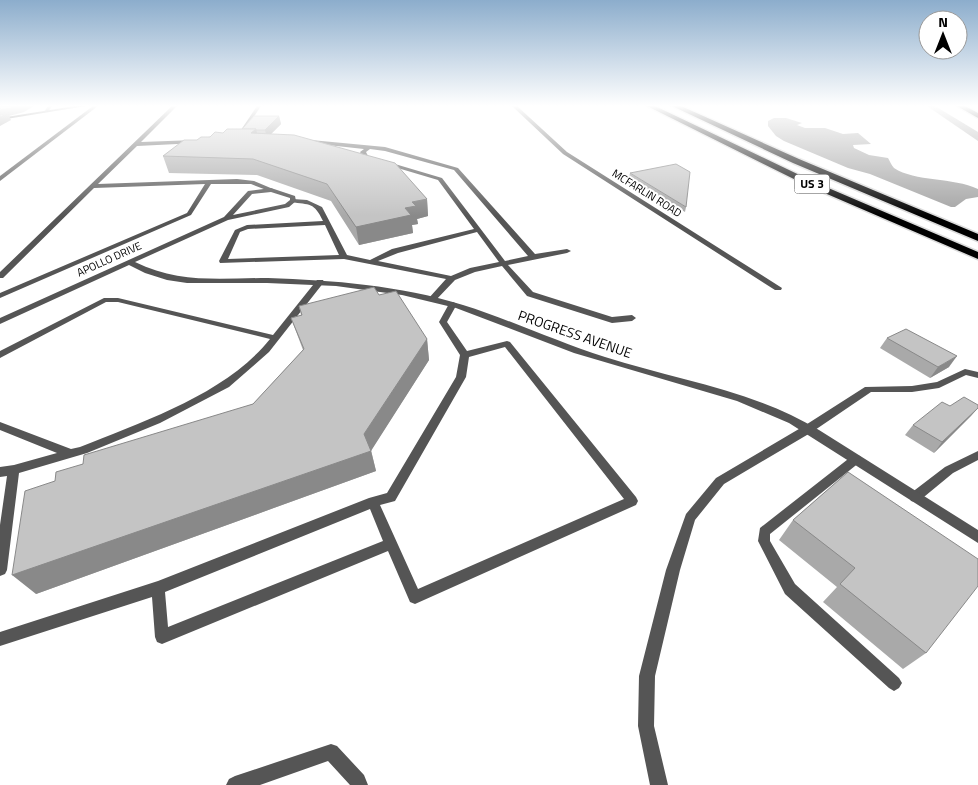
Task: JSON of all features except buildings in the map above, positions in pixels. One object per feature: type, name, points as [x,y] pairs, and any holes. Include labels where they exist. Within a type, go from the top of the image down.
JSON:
[{"type":"highway","points":[[713,143],[842,197]]},
{"type":"highway","name":"US 3","points":[[724,143],[842,197],[978,256]]},
{"type":"highway","name":"US 3","points":[[757,143],[978,238]]},
{"type":"highway","points":[[763,143],[796,160]]},
{"type":"street","points":[[0,179],[48,143]]},
{"type":"street","points":[[0,276],[136,144],[182,143]]},
{"type":"street","points":[[310,143],[385,149],[456,169],[533,257]]},
{"type":"street","name":"MCFARLIN ROAD","points":[[554,143],[565,153],[778,288]]},
{"type":"street","points":[[369,147],[363,152],[366,157],[440,179],[503,263],[530,294],[612,320],[632,318]]},
{"type":"street","points":[[92,186],[210,181],[252,182],[293,197],[293,201],[307,202],[320,208],[344,257]]},
{"type":"street","points":[[0,296],[189,214],[210,181]]},
{"type":"street","name":"APOLLO DRIVE","points":[[226,218],[250,192],[271,190]]},
{"type":"street","name":"APOLLO DRIVE","points":[[0,321],[226,218],[287,206],[293,201]]},
{"type":"street","points":[[328,223],[247,227],[237,231],[223,261],[344,257],[452,278]]},
{"type":"street","points":[[371,262],[395,251],[478,230]]},
{"type":"street","points":[[432,299],[452,278],[473,270],[567,251]]},
{"type":"street","name":"PROGRESS AVENUE","points":[[130,263],[164,276],[203,281],[320,282],[361,286],[453,304],[577,351],[750,402],[795,421],[978,537]]},
{"type":"street","points":[[0,472],[14,470],[71,454],[156,420],[226,386],[266,350],[320,282]]},
{"type":"street","points":[[0,354],[104,300],[118,300],[276,338]]},
{"type":"street","points":[[0,639],[158,588],[373,502],[391,497],[461,377],[465,355],[444,322],[453,304]]},
{"type":"street","points":[[373,502],[415,597],[632,501],[507,344],[465,355]]},
{"type":"street","points":[[659,785],[646,726],[647,676],[672,570],[690,518],[720,481],[808,429],[870,389],[912,389],[940,385],[965,372],[978,375]]},
{"type":"street","points":[[0,426],[71,454]]},
{"type":"street","points":[[915,497],[949,470],[978,455]]},
{"type":"street","points":[[856,459],[764,532],[764,541],[790,589],[894,683]]},
{"type":"street","points":[[0,570],[14,470]]},
{"type":"street","points":[[158,588],[162,637],[391,544]]},
{"type":"street","points":[[235,785],[331,752],[358,781],[358,785]]},
{"type":"shaded area","points":[[788,143],[869,143],[871,144],[853,145],[854,148],[869,155],[888,158],[894,168],[912,176],[968,185],[978,189],[978,197],[966,199],[955,207],[951,207],[870,174],[848,168]]}]
